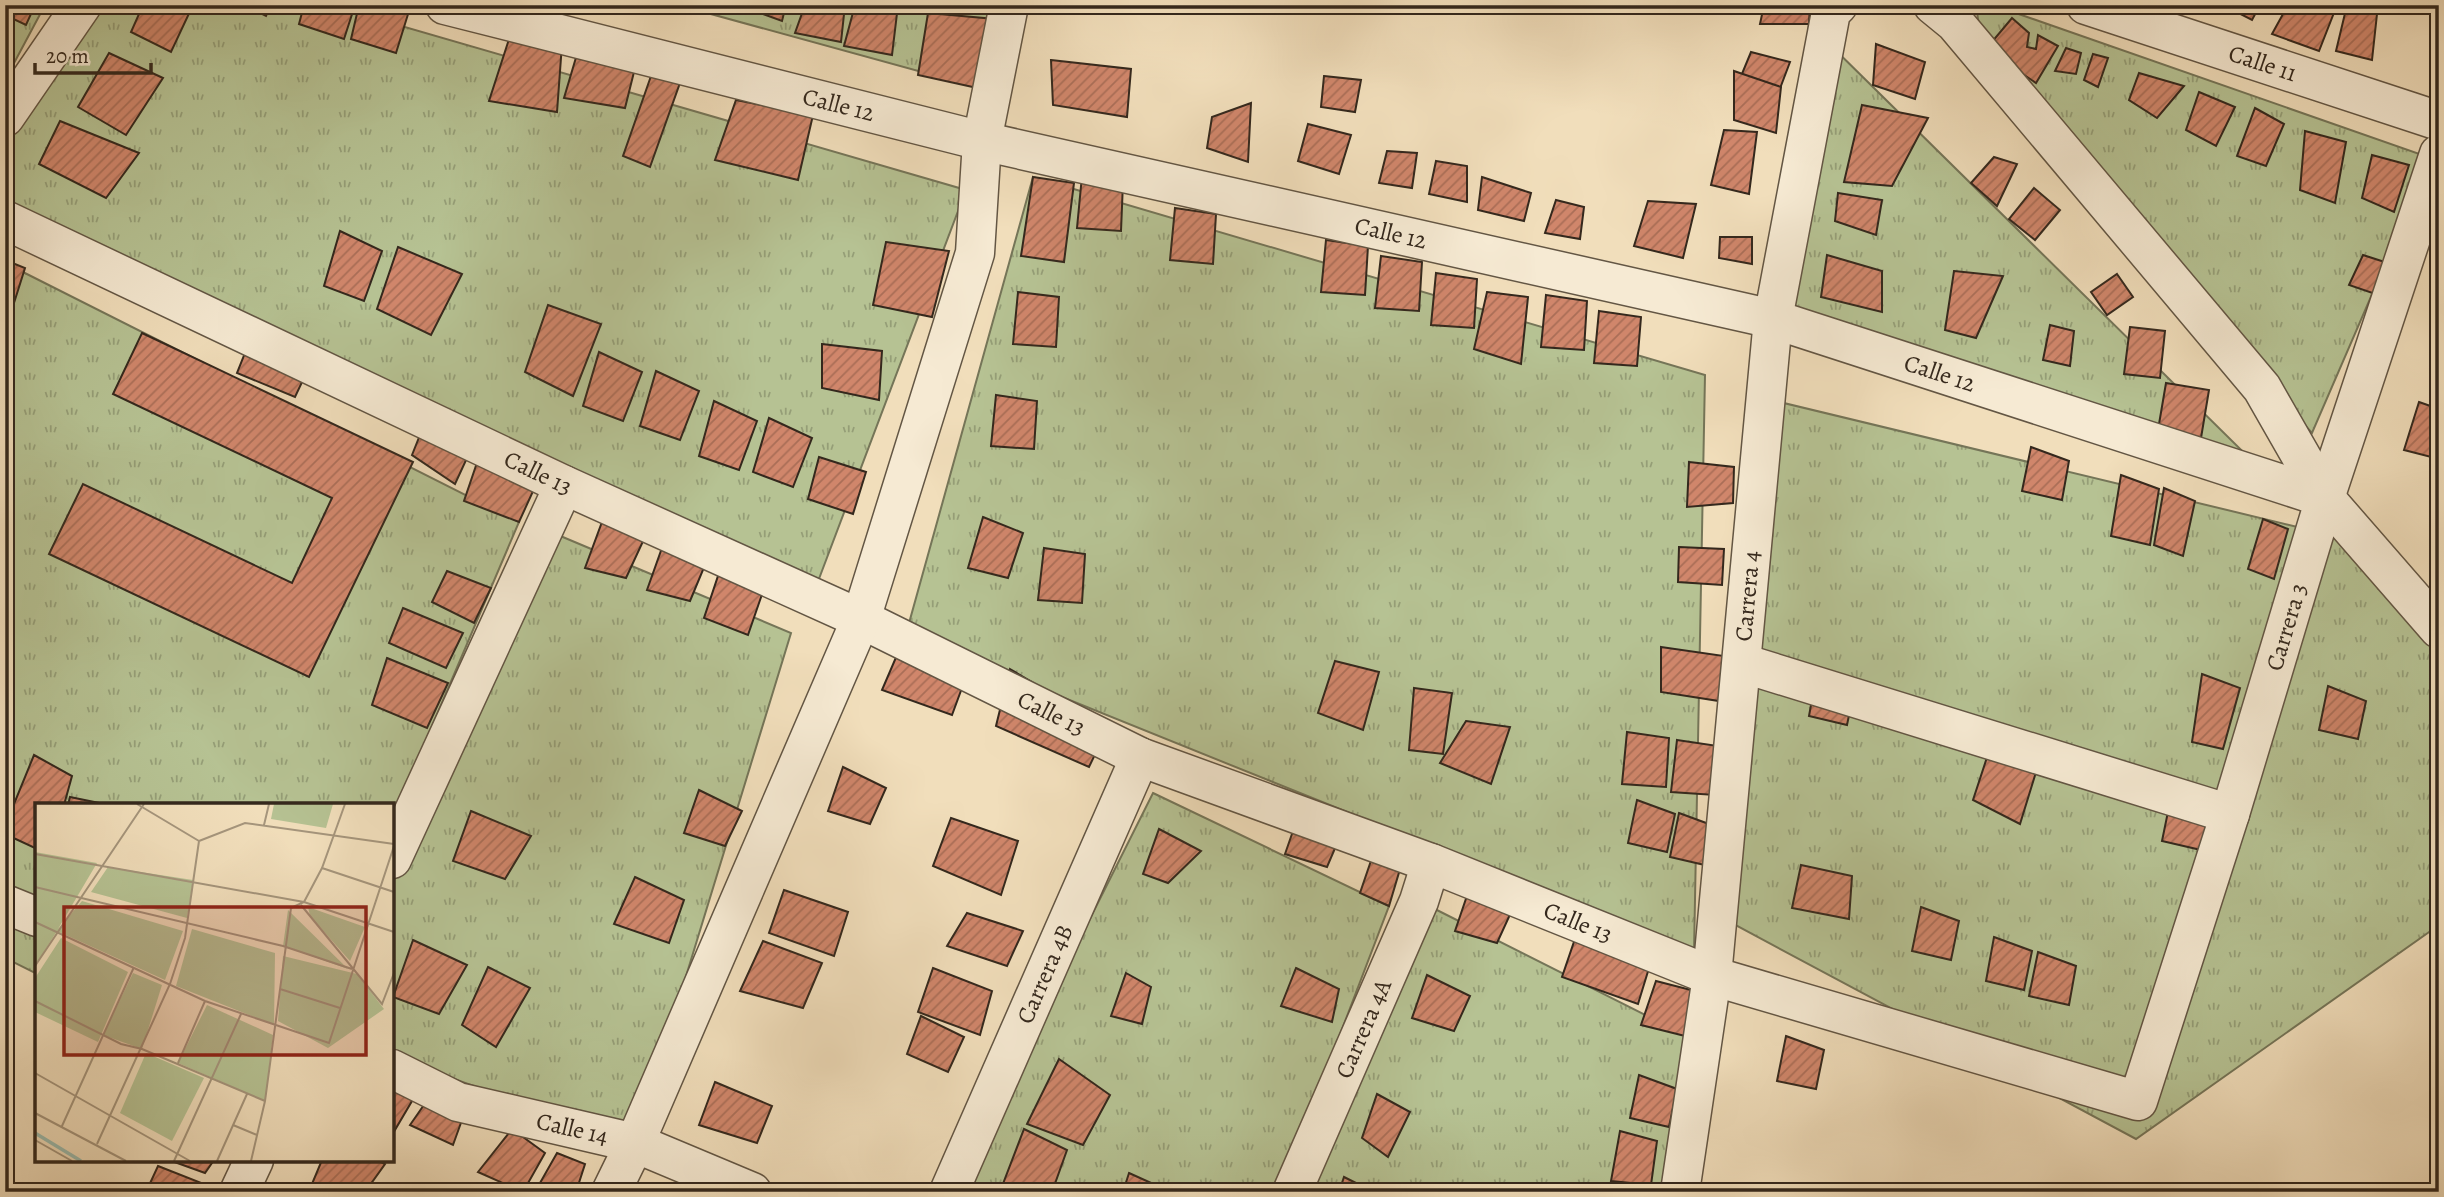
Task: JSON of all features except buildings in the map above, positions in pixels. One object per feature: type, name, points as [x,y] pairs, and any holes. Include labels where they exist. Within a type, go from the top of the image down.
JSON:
[{"type":"street","points":[[5,117],[82,5]]},
{"type":"street","name":"Calle 12","points":[[444,5],[982,141],[1773,319],[2325,498]]},
{"type":"street","points":[[611,1192],[635,1143],[861,619],[975,253],[982,141],[1009,5]]},
{"type":"street","name":"Carrera 4","points":[[1680,1192],[1712,976],[1773,319],[1831,12],[1838,5]]},
{"type":"street","points":[[1933,5],[1955,23],[2262,388],[2325,498],[2439,629]]},
{"type":"street","name":"Calle 11","points":[[2086,5],[2439,121]]},
{"type":"street","name":"Carrera 3","points":[[2138,1101],[2230,814],[2325,498],[2439,154]]},
{"type":"street","name":"Calle 13","points":[[5,220],[564,485],[861,619],[1140,757],[1431,863],[1712,976],[2138,1101]]},
{"type":"street","points":[[394,855],[564,485]]},
{"type":"street","points":[[1742,663],[2230,814]]},
{"type":"street","name":"Carrera 4B","points":[[949,1192],[1140,757]]},
{"type":"street","name":"Carrera 4A","points":[[1292,1192],[1419,901],[1431,863]]},
{"type":"street","points":[[5,904],[35,916]]},
{"type":"street","name":"Calle 14","points":[[394,1070],[458,1102],[635,1143],[752,1192]]},
{"type":"street","points":[[239,1192],[253,1162]]},
{"type":"green space","points":[[5,5],[45,5],[5,80]]},
{"type":"green space","points":[[101,5],[329,5],[966,190],[814,592],[5,220],[5,127]]},
{"type":"green space","points":[[678,5],[1006,5],[991,91]]},
{"type":"green space","points":[[1976,5],[1993,5],[2431,158],[2312,433],[1986,75]]},
{"type":"green space","points":[[1809,24],[2291,499],[1773,319]]},
{"type":"green space","points":[[1033,177],[1705,375],[1694,952],[906,634]]},
{"type":"green space","points":[[5,263],[519,522],[394,815],[394,803],[35,803],[35,973],[5,958]]},
{"type":"green space","points":[[1767,399],[2364,543],[2439,637],[2439,925],[2136,1139],[1726,920]]},
{"type":"green space","points":[[558,535],[791,633],[635,1143],[394,1058],[394,867]]},
{"type":"green space","points":[[1153,793],[1389,906],[1280,1192],[953,1192]]},
{"type":"green space","points":[[1419,901],[1689,1037],[1670,1192],[1292,1192]]}]
